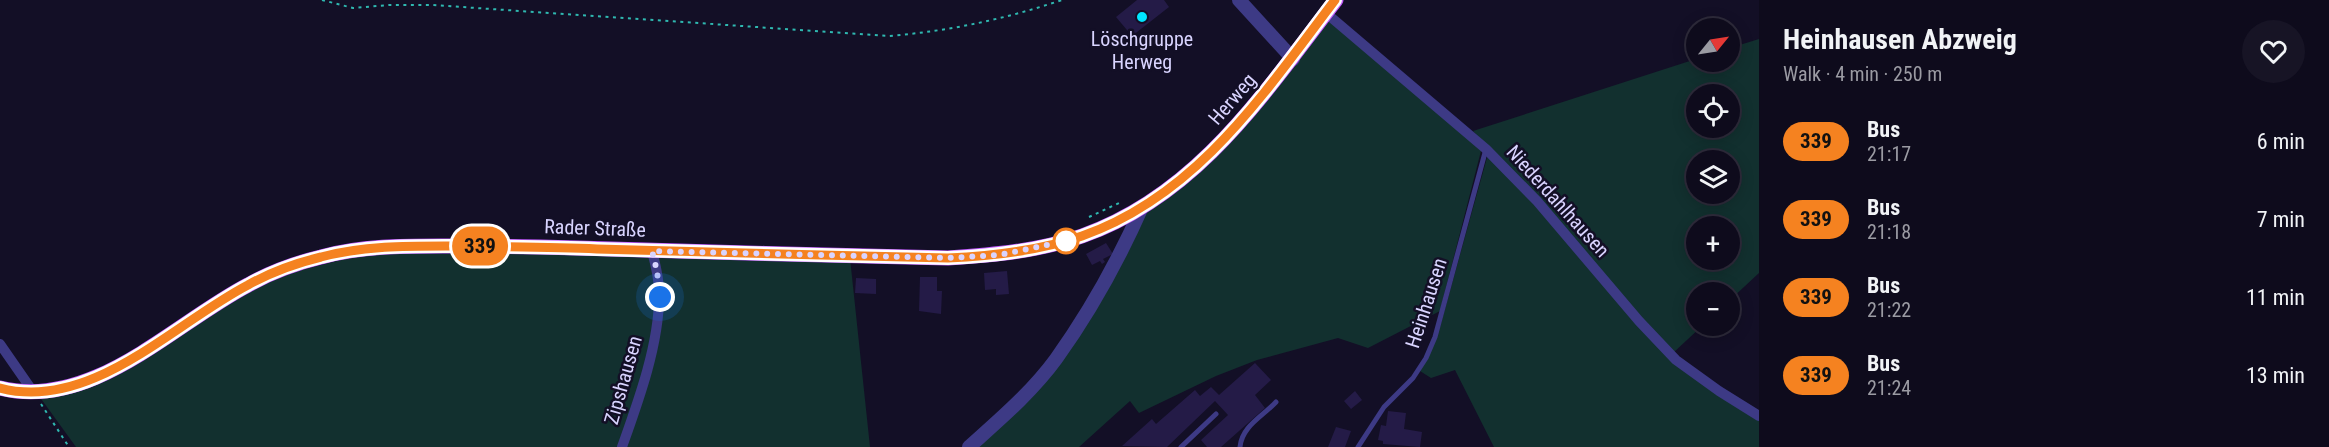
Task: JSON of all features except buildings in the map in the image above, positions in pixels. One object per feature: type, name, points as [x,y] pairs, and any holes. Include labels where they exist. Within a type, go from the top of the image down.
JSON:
[{"type":"main road","name":"Herweg","points":[[1142,207],[1181,181],[1200,165],[1245,117],[1293,59],[1335,0]]},
{"type":"main road","name":"Rader Straße","points":[[0,388],[34,393],[67,388],[99,376],[247,285],[268,274],[323,256],[376,248],[415,246],[948,258],[999,255],[1084,235],[1142,207]]},
{"type":"street","points":[[1239,0],[1293,59]]},
{"type":"street","name":"Niederdahlhausen","points":[[1326,13],[1486,149],[1537,201],[1639,321],[1676,360],[1759,416]]},
{"type":"street","points":[[969,447],[1030,389],[1056,360],[1124,248],[1142,207]]},
{"type":"street","name":"Zipshausen","points":[[622,447],[645,376],[657,324],[660,297],[652,251]]},
{"type":"street","points":[[0,344],[34,393]]},
{"type":"lane","name":"Heinhausen","points":[[1358,447],[1384,407],[1413,378],[1426,358],[1438,326],[1486,149]]},
{"type":"lane","points":[[1240,447],[1242,435],[1276,402]]},
{"type":"lane","points":[[1181,447],[1216,414]]},
{"type":"path","points":[[322,0],[353,8],[432,5],[889,36],[936,33],[989,21],[1062,0]]},
{"type":"path","points":[[34,393],[69,447]]},
{"type":"green space","points":[[1326,16],[1482,147],[1440,311],[1368,348],[1338,338],[1257,360],[1216,376],[1139,413],[1130,401],[1079,447],[972,447],[1032,390],[1146,208],[1161,198]]},
{"type":"green space","points":[[1759,39],[1759,273],[1740,291],[1740,282],[1686,282],[1686,336],[1691,336],[1673,353],[1473,131],[1686,62],[1686,72],[1740,72],[1740,45]]},
{"type":"green space","points":[[1488,154],[1537,202],[1633,321],[1759,418],[1759,447],[1494,447],[1455,370],[1431,378],[1420,371],[1440,327]]},
{"type":"green space","points":[[377,251],[850,258],[870,447],[76,447],[39,396],[54,394],[269,278]]},
{"type":"bus line","name":"339","points":[[0,388],[34,393],[54,391],[79,384],[126,361],[230,295],[268,274],[323,256],[359,250],[415,246],[520,247],[948,258],[999,255],[1065,241],[1122,219],[1159,197],[1200,165],[1245,117],[1293,59],[1335,0]]},
{"type":"place","name":"Löschgruppe Herweg","points":[[1142,17]]},
{"type":"route","points":[[660,297],[652,251],[948,258],[999,255],[1066,241]]}]
